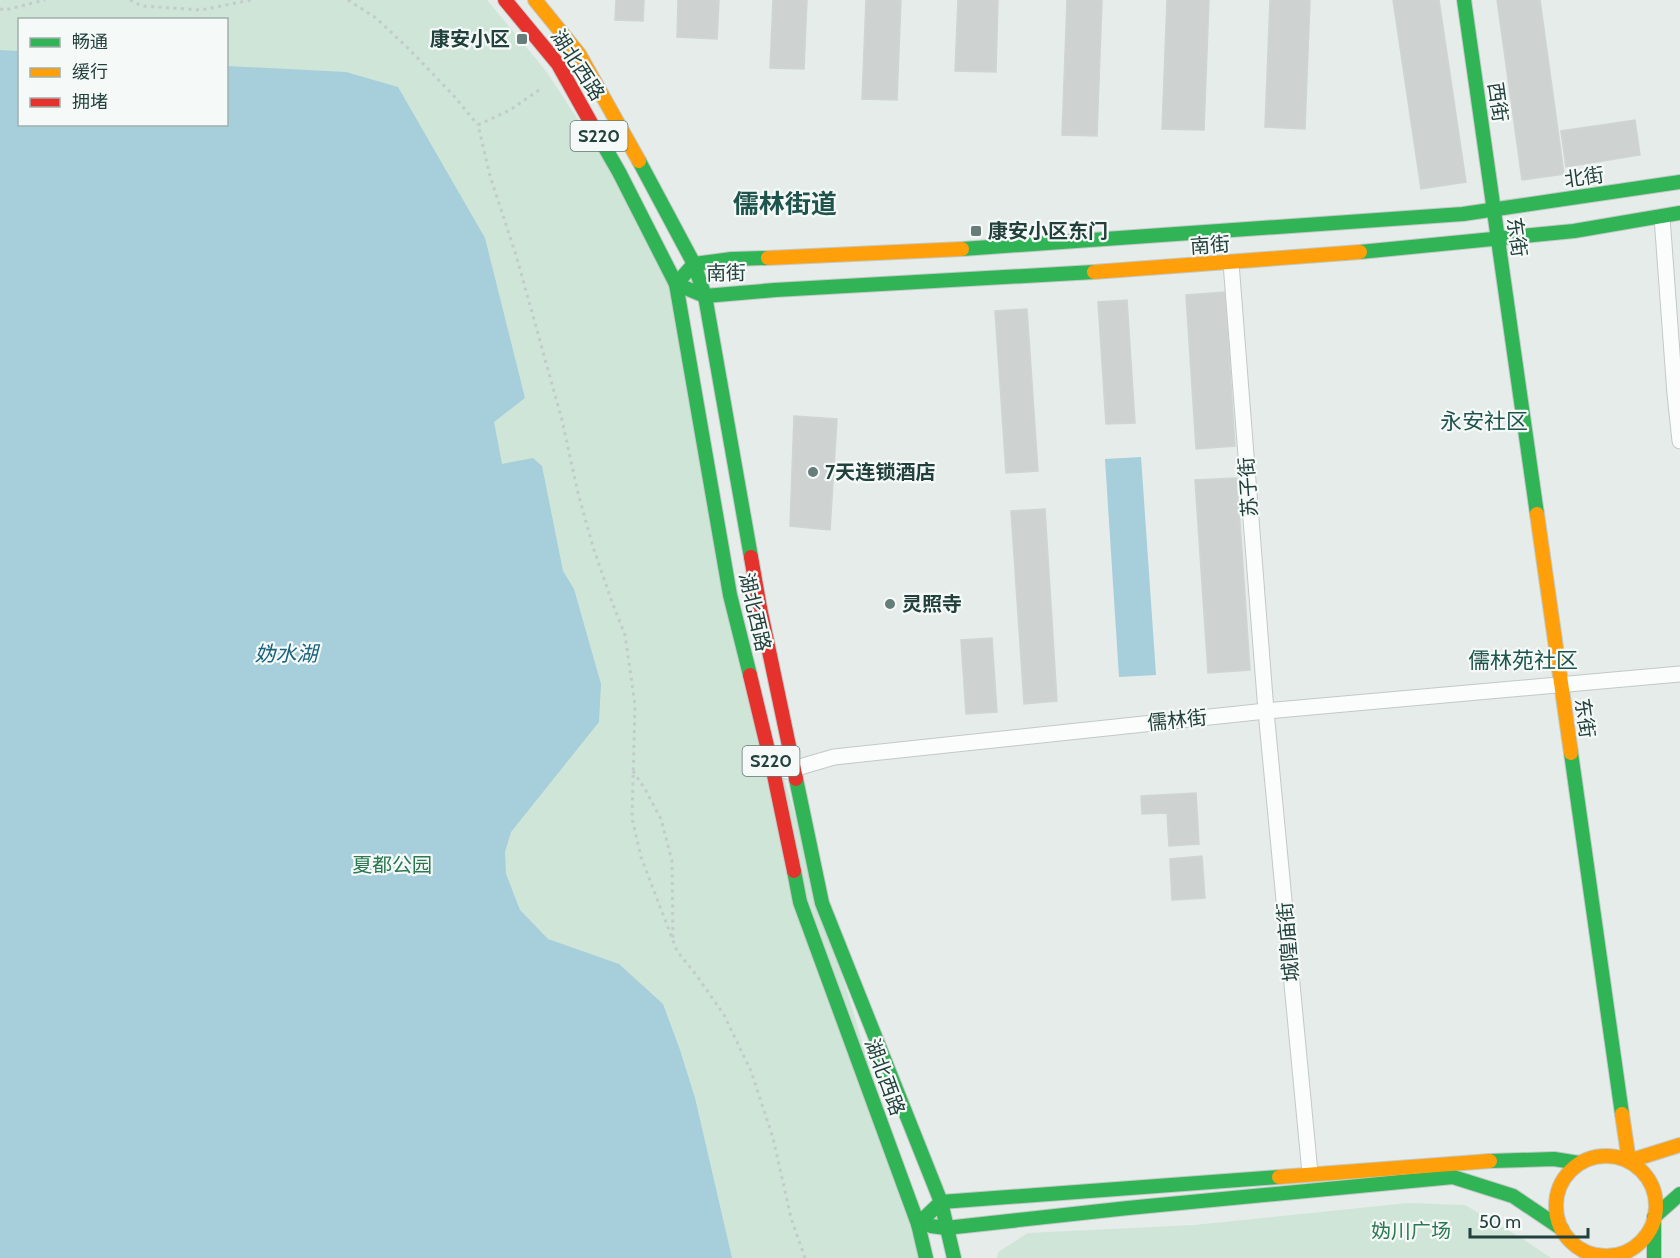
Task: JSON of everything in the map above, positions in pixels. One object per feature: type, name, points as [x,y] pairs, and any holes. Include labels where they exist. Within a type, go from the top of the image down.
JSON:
[{"type":"street","name":"湖北西路","points":[[505,0],[558,64],[619,172],[676,284],[730,595],[774,775],[800,903],[918,1224],[926,1258]]},
{"type":"street","name":"湖北西路","points":[[535,0],[579,54],[694,264],[705,296],[760,608],[822,903],[941,1202],[954,1258]]},
{"type":"street","name":"西街","points":[[1464,0],[1493,210]]},
{"type":"street","name":"北街","points":[[1493,210],[1680,182]]},
{"type":"street","name":"南街","points":[[1493,210],[1193,234],[928,251],[732,259],[694,264],[676,284],[705,296],[1231,263],[1497,239]]},
{"type":"street","name":"东街","points":[[1493,210],[1629,1161]]},
{"type":"street","points":[[1497,239],[1628,224],[1680,213]]},
{"type":"street","points":[[1662,217],[1680,441]]},
{"type":"street","name":"苏子街","points":[[1231,263],[1266,711]]},
{"type":"street","name":"儒林街","points":[[774,775],[834,757],[1266,711],[1680,674]]},
{"type":"street","name":"城隍庙街","points":[[1266,711],[1310,1173]]},
{"type":"street","points":[[1629,1161],[1680,1145]]},
{"type":"street","points":[[1654,1258],[1653,1236],[1654,1217],[1655,1197],[1648,1179],[1629,1161],[1617,1157],[1597,1156],[1579,1163],[1565,1177],[1557,1195],[1556,1214],[1564,1233],[1576,1247],[1595,1255],[1615,1257],[1632,1248],[1647,1235],[1654,1217],[1680,1194]]},
{"type":"street","points":[[918,1224],[941,1202],[1473,1162],[1554,1159],[1579,1163]]},
{"type":"street","points":[[918,1224],[946,1228],[1453,1177],[1514,1196],[1562,1229]]},
{"type":"path","points":[[0,9],[5,10],[45,0]]},
{"type":"path","points":[[130,0],[142,6],[201,9],[251,0]]},
{"type":"path","points":[[348,0],[376,18],[409,49],[478,125],[490,176],[516,255],[562,420],[593,547],[626,635],[635,705],[632,818],[641,857],[677,951],[724,1015],[751,1071],[773,1138],[791,1218],[805,1258]]},
{"type":"path","points":[[478,125],[510,110],[539,90]]},
{"type":"path","points":[[633,770],[661,819],[672,861],[673,939]]},
{"type":"green space","name":"妫水湖","points":[[0,0],[487,0],[546,71],[615,176],[676,284],[730,595],[926,1258],[0,1258]]},
{"type":"green space","name":"妫川广场","points":[[1408,1203],[1465,1205],[1551,1258],[997,1258],[998,1252],[1028,1233],[1194,1225]]},
{"type":"water","name":"妫水湖","points":[[0,50],[18,51],[18,126],[228,126],[228,66],[346,72],[398,87],[485,238],[525,398],[494,422],[502,464],[533,458],[542,466],[563,571],[574,589],[601,684],[599,722],[511,832],[505,852],[506,874],[520,910],[548,939],[619,964],[663,1004],[695,1098],[732,1258],[0,1258]]},
{"type":"water","points":[[1141,457],[1156,675],[1119,677],[1105,459]]},
{"type":"building","points":[[616,0],[644,0],[643,21],[615,20]]},
{"type":"building","points":[[678,0],[719,0],[717,39],[677,37]]},
{"type":"building","points":[[773,0],[807,0],[804,69],[770,68]]},
{"type":"building","points":[[866,0],[901,0],[897,100],[862,99]]},
{"type":"building","points":[[958,0],[998,0],[996,72],[955,71]]},
{"type":"building","points":[[1067,0],[1102,0],[1097,136],[1062,135]]},
{"type":"building","points":[[1167,0],[1209,0],[1204,130],[1162,129]]},
{"type":"building","points":[[1270,0],[1310,0],[1305,129],[1265,127]]},
{"type":"building","points":[[1393,0],[1439,0],[1466,182],[1421,189]]},
{"type":"building","points":[[1497,0],[1540,0],[1564,174],[1522,180]]},
{"type":"building","points":[[1635,120],[1640,155],[1566,167],[1561,131]]},
{"type":"building","points":[[1225,292],[1235,446],[1196,449],[1186,295]]},
{"type":"building","points":[[1127,300],[1135,423],[1106,424],[1098,302]]},
{"type":"building","points":[[1027,309],[1038,471],[1006,473],[995,311]]},
{"type":"building","name":"7天连锁酒店","points":[[794,416],[837,419],[830,530],[790,526]]},
{"type":"building","points":[[1237,478],[1250,670],[1208,673],[1195,480]]},
{"type":"building","points":[[1045,509],[1057,701],[1024,704],[1011,511]]},
{"type":"building","points":[[992,638],[997,712],[966,714],[961,640]]},
{"type":"building","points":[[1196,793],[1199,844],[1169,846],[1167,813],[1142,814],[1141,796]]},
{"type":"building","points":[[1202,856],[1205,898],[1172,900],[1170,859]]},
{"type":"traffic: fast","points":[[1464,0],[1537,514]]},
{"type":"traffic: fast","points":[[596,132],[676,284],[730,595],[750,675]]},
{"type":"traffic: fast","points":[[639,161],[694,264],[705,296],[751,557]]},
{"type":"traffic: fast","points":[[962,249],[1463,214],[1680,182]]},
{"type":"traffic: fast","points":[[1360,252],[1574,231],[1680,213]]},
{"type":"traffic: fast","points":[[768,258],[732,259],[694,264],[676,284],[705,296],[1094,272]]},
{"type":"traffic: fast","points":[[1571,753],[1622,1114]]},
{"type":"traffic: fast","points":[[796,779],[822,903],[941,1202],[954,1258]]},
{"type":"traffic: fast","points":[[794,871],[800,902],[918,1224],[926,1258]]},
{"type":"traffic: fast","points":[[1490,1161],[1554,1159],[1579,1163]]},
{"type":"traffic: fast","points":[[918,1224],[941,1202],[1279,1177]]},
{"type":"traffic: fast","points":[[931,1226],[946,1228],[1453,1177],[1513,1196],[1562,1229]]},
{"type":"traffic: fast","points":[[1654,1258],[1654,1217],[1680,1194]]},
{"type":"traffic: slow","points":[[535,0],[579,54],[639,161]]},
{"type":"traffic: slow","points":[[768,258],[962,249]]},
{"type":"traffic: slow","points":[[1094,272],[1360,252]]},
{"type":"traffic: slow","points":[[1537,514],[1571,753]]},
{"type":"traffic: slow","points":[[1622,1114],[1629,1161],[1680,1145]]},
{"type":"traffic: slow","points":[[1606,1156],[1625,1160],[1641,1171],[1652,1187],[1656,1206],[1652,1225],[1641,1241],[1625,1252],[1606,1256],[1587,1252],[1571,1241],[1560,1225],[1556,1206],[1560,1187],[1571,1171],[1587,1160],[1606,1156]]},
{"type":"traffic: slow","points":[[1279,1177],[1490,1161]]},
{"type":"traffic: jam","points":[[505,0],[558,64],[596,132]]},
{"type":"traffic: jam","points":[[751,557],[796,779]]},
{"type":"traffic: jam","points":[[750,675],[794,871]]},
{"type":"place","name":"康安小区","points":[[522,39]]},
{"type":"place","name":"康安小区东门","points":[[976,231]]},
{"type":"place","name":"7天连锁酒店","points":[[813,472]]},
{"type":"place","name":"灵照寺","points":[[890,604]]},
{"type":"district","name":"儒林街道","points":[[785,204]]},
{"type":"district","name":"永安社区","points":[[1484,421]]},
{"type":"district","name":"儒林苑社区","points":[[1523,660]]},
{"type":"park label","name":"夏都公园","points":[[392,865]]}]
